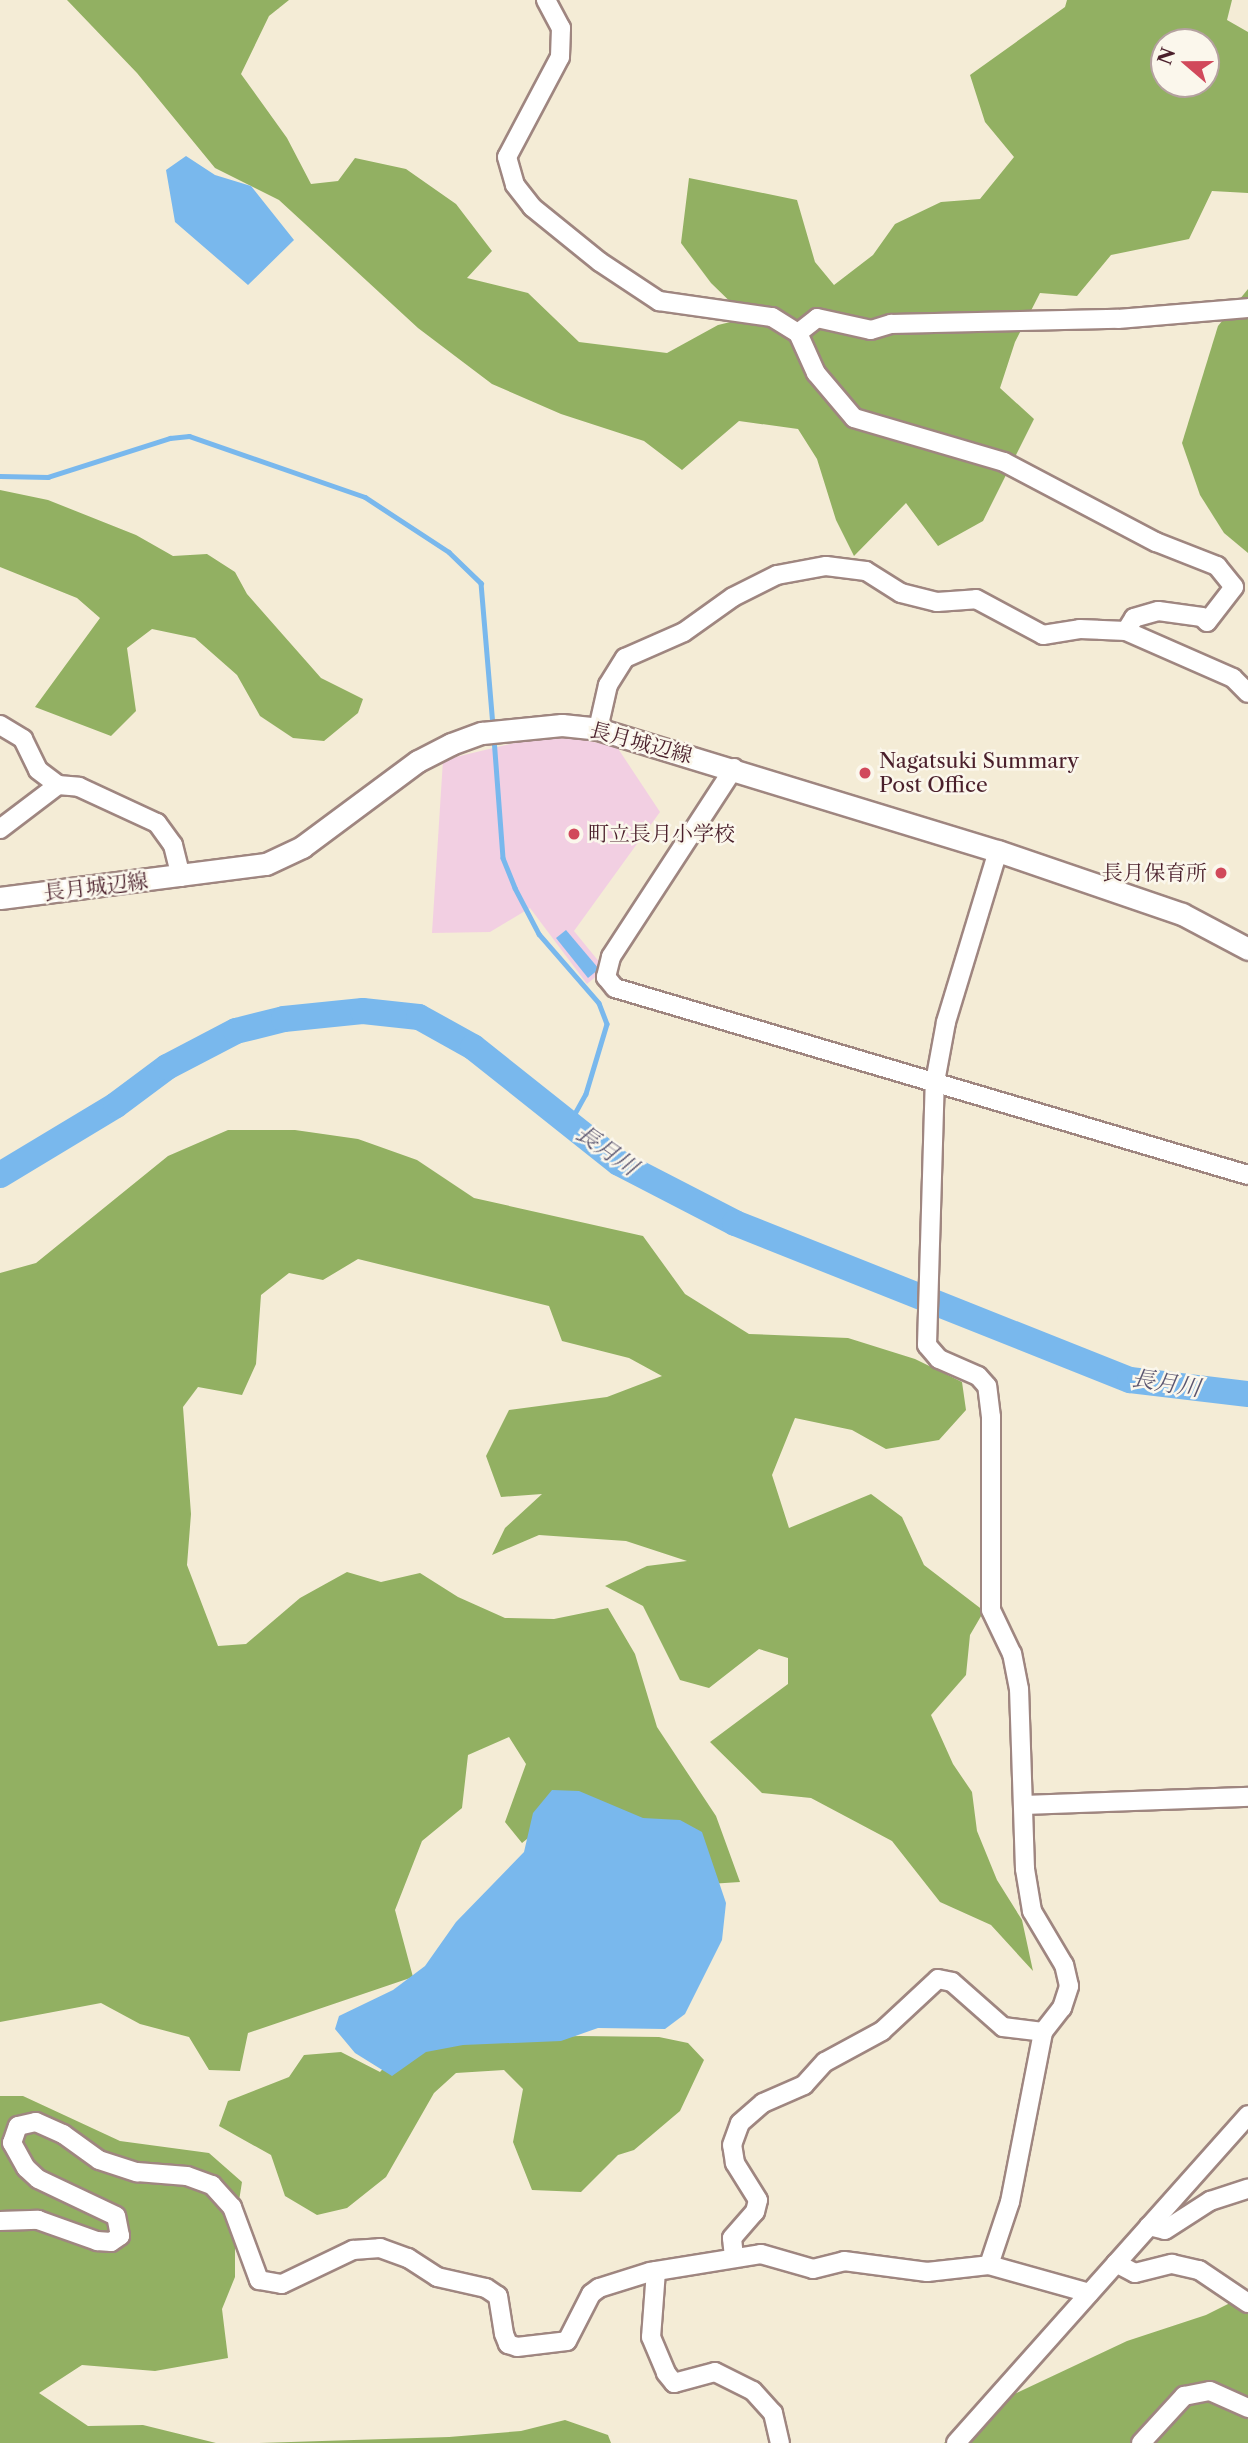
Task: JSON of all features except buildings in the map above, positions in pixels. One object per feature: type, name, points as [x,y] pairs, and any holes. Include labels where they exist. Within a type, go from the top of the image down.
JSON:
[{"type":"main road","name":"長月城辺線","points":[[0,898],[181,877],[266,864],[302,848],[418,761],[482,733],[532,725],[598,729],[734,768],[998,851],[1182,914],[1248,949]]},
{"type":"street","points":[[547,0],[561,28],[560,57],[507,157],[515,185],[532,207],[600,262],[659,301],[772,317],[798,333],[816,373],[854,418],[1004,462],[1156,542],[1217,566],[1234,587],[1207,622],[1202,617],[1158,611],[1134,618],[1126,631]]},
{"type":"street","points":[[798,333],[817,318],[871,330],[891,324],[1118,319],[1248,308]]},
{"type":"street","points":[[598,729],[608,685],[625,658],[684,632],[733,597],[789,573],[826,566],[866,571],[901,593],[937,602],[976,599],[1043,635],[1080,629],[1126,631],[1233,678],[1248,692]]},
{"type":"street","points":[[0,725],[23,739],[38,770],[58,785],[79,787],[157,823],[173,845],[181,877]]},
{"type":"street","points":[[734,768],[611,957],[606,977],[615,988],[1248,1175]]},
{"type":"street","points":[[0,829],[58,785]]},
{"type":"street","points":[[989,2265],[1010,2202],[1043,2032],[1062,2008],[1069,1986],[1064,1965],[1032,1911],[1025,1869],[1026,1805],[1019,1689],[1012,1654],[991,1611],[987,1385],[978,1376],[939,1359],[927,1345],[934,1082],[946,1022],[998,851]]},
{"type":"street","points":[[1026,1805],[1248,1797]]},
{"type":"street","points":[[734,2257],[732,2238],[755,2212],[758,2200],[735,2163],[732,2145],[740,2123],[762,2103],[804,2085],[825,2062],[882,2031],[938,1979],[952,1982],[1003,2027],[1043,2032]]},
{"type":"street","points":[[956,2443],[1248,2115]]},
{"type":"street","points":[[0,2221],[38,2220],[97,2241],[111,2242],[120,2236],[116,2216],[38,2179],[26,2168],[12,2143],[18,2126],[36,2122],[63,2134],[99,2160],[137,2172],[187,2176],[212,2185],[232,2207],[258,2280],[282,2284],[354,2249],[380,2248],[408,2258],[437,2277],[486,2288],[498,2296],[504,2334],[508,2344],[517,2347],[567,2342],[591,2294],[656,2271],[761,2254],[813,2269],[844,2262],[928,2272],[989,2265],[1089,2293]]},
{"type":"street","points":[[1149,2226],[1165,2230],[1210,2201],[1248,2189]]},
{"type":"street","points":[[1116,2263],[1135,2273],[1172,2264],[1199,2270],[1248,2303]]},
{"type":"street","points":[[656,2271],[651,2337],[666,2373],[674,2383],[715,2372],[752,2391],[773,2413],[780,2443]]},
{"type":"street","points":[[1141,2443],[1184,2396],[1210,2391],[1248,2408]]},
{"type":"shaded area","points":[[575,738],[617,747],[660,812],[574,931],[605,969],[587,984],[530,908],[490,932],[432,933],[443,760],[531,739]]},
{"type":"green space","points":[[67,0],[289,0],[269,16],[241,74],[287,138],[311,184],[338,181],[355,158],[406,169],[456,204],[492,251],[467,278],[528,293],[579,342],[667,353],[718,325],[747,318],[711,283],[681,243],[689,178],[797,200],[815,262],[834,285],[873,255],[895,224],[941,202],[980,199],[1014,157],[985,122],[970,75],[1065,7],[1067,0],[1232,0],[1227,20],[1248,32],[1248,193],[1212,191],[1189,239],[1111,255],[1077,296],[1040,293],[1015,342],[1000,388],[1034,419],[983,521],[938,546],[906,503],[854,556],[836,520],[817,459],[798,429],[739,421],[682,470],[644,441],[561,414],[492,384],[418,328],[279,200],[215,168],[137,73]]},
{"type":"green space","points":[[1248,289],[1248,553],[1224,533],[1200,495],[1182,443],[1218,326]]},
{"type":"green space","points":[[0,490],[48,500],[136,535],[173,556],[207,554],[235,572],[247,594],[321,678],[363,699],[358,713],[324,741],[293,738],[260,716],[237,675],[195,638],[152,629],[127,648],[136,711],[111,736],[35,707],[100,618],[77,598],[0,567]]},
{"type":"green space","points":[[228,1130],[295,1130],[358,1139],[417,1160],[474,1198],[643,1236],[685,1294],[749,1334],[848,1338],[915,1359],[962,1382],[966,1410],[939,1440],[886,1449],[852,1430],[795,1418],[772,1475],[789,1528],[871,1494],[902,1517],[924,1565],[984,1611],[970,1635],[966,1675],[931,1715],[953,1764],[972,1792],[977,1831],[997,1880],[1022,1920],[1033,1971],[991,1925],[940,1902],[892,1841],[811,1798],[762,1793],[710,1742],[788,1684],[788,1658],[759,1649],[709,1688],[680,1680],[643,1606],[605,1586],[647,1566],[687,1561],[626,1541],[539,1535],[492,1555],[505,1528],[542,1494],[501,1497],[486,1456],[509,1410],[607,1397],[662,1376],[629,1358],[562,1341],[549,1306],[358,1259],[323,1280],[289,1273],[261,1295],[256,1364],[242,1395],[198,1387],[183,1407],[191,1514],[187,1565],[218,1646],[246,1644],[300,1598],[347,1572],[381,1582],[420,1573],[458,1597],[505,1618],[554,1619],[608,1608],[635,1654],[657,1727],[716,1816],[740,1882],[694,1885],[563,1810],[522,1843],[505,1822],[526,1764],[509,1737],[468,1755],[462,1808],[422,1841],[395,1910],[413,1977],[248,2033],[240,2071],[209,2070],[189,2037],[140,2024],[101,2003],[0,2022],[0,1273],[36,1263],[168,1156]]},
{"type":"green space","points":[[580,2036],[659,2037],[688,2043],[704,2060],[680,2111],[634,2150],[618,2155],[581,2192],[532,2190],[513,2142],[523,2089],[504,2070],[456,2073],[434,2093],[386,2177],[347,2208],[317,2215],[285,2196],[271,2155],[219,2126],[228,2101],[289,2077],[304,2055],[341,2052],[380,2072],[400,2050],[456,2040]]},
{"type":"green space","points":[[0,2096],[23,2096],[120,2141],[209,2153],[242,2182],[235,2226],[235,2277],[222,2309],[228,2358],[155,2371],[82,2365],[39,2393],[88,2426],[143,2425],[216,2443],[0,2443]]},
{"type":"green space","points":[[1248,2294],[1248,2443],[944,2443],[974,2413],[1127,2341],[1206,2315]]},
{"type":"green space","points":[[565,2420],[608,2435],[611,2443],[259,2443],[449,2437],[521,2431]]},
{"type":"water","points":[[186,156],[215,175],[251,186],[294,240],[248,285],[175,222],[166,170]]},
{"type":"water","points":[[566,930],[599,969],[588,978],[556,938]]},
{"type":"water","points":[[552,1790],[579,1791],[643,1818],[680,1820],[702,1832],[726,1903],[722,1940],[685,2014],[665,2029],[598,2028],[561,2041],[463,2045],[426,2052],[392,2076],[355,2053],[335,2029],[339,2016],[393,1990],[425,1966],[456,1922],[524,1852],[533,1813]]},
{"type":"waterway","points":[[0,476],[48,477],[170,438],[189,436],[365,497],[449,552],[481,583],[493,726]]},
{"type":"waterway","points":[[494,738],[503,858],[539,934],[599,1003],[607,1024],[586,1094],[569,1125]]},
{"type":"waterway","name":"長月川","points":[[0,1175],[116,1105],[167,1067],[236,1031],[284,1019],[363,1011],[419,1017],[473,1047],[619,1163],[735,1223],[1130,1380],[1248,1394]]},
{"type":"place","name":"Nagatsuki Summary Post Office","points":[[865,773]]},
{"type":"place","name":"町立長月小学校","points":[[574,834]]},
{"type":"place","name":"長月保育所","points":[[1221,873]]}]
